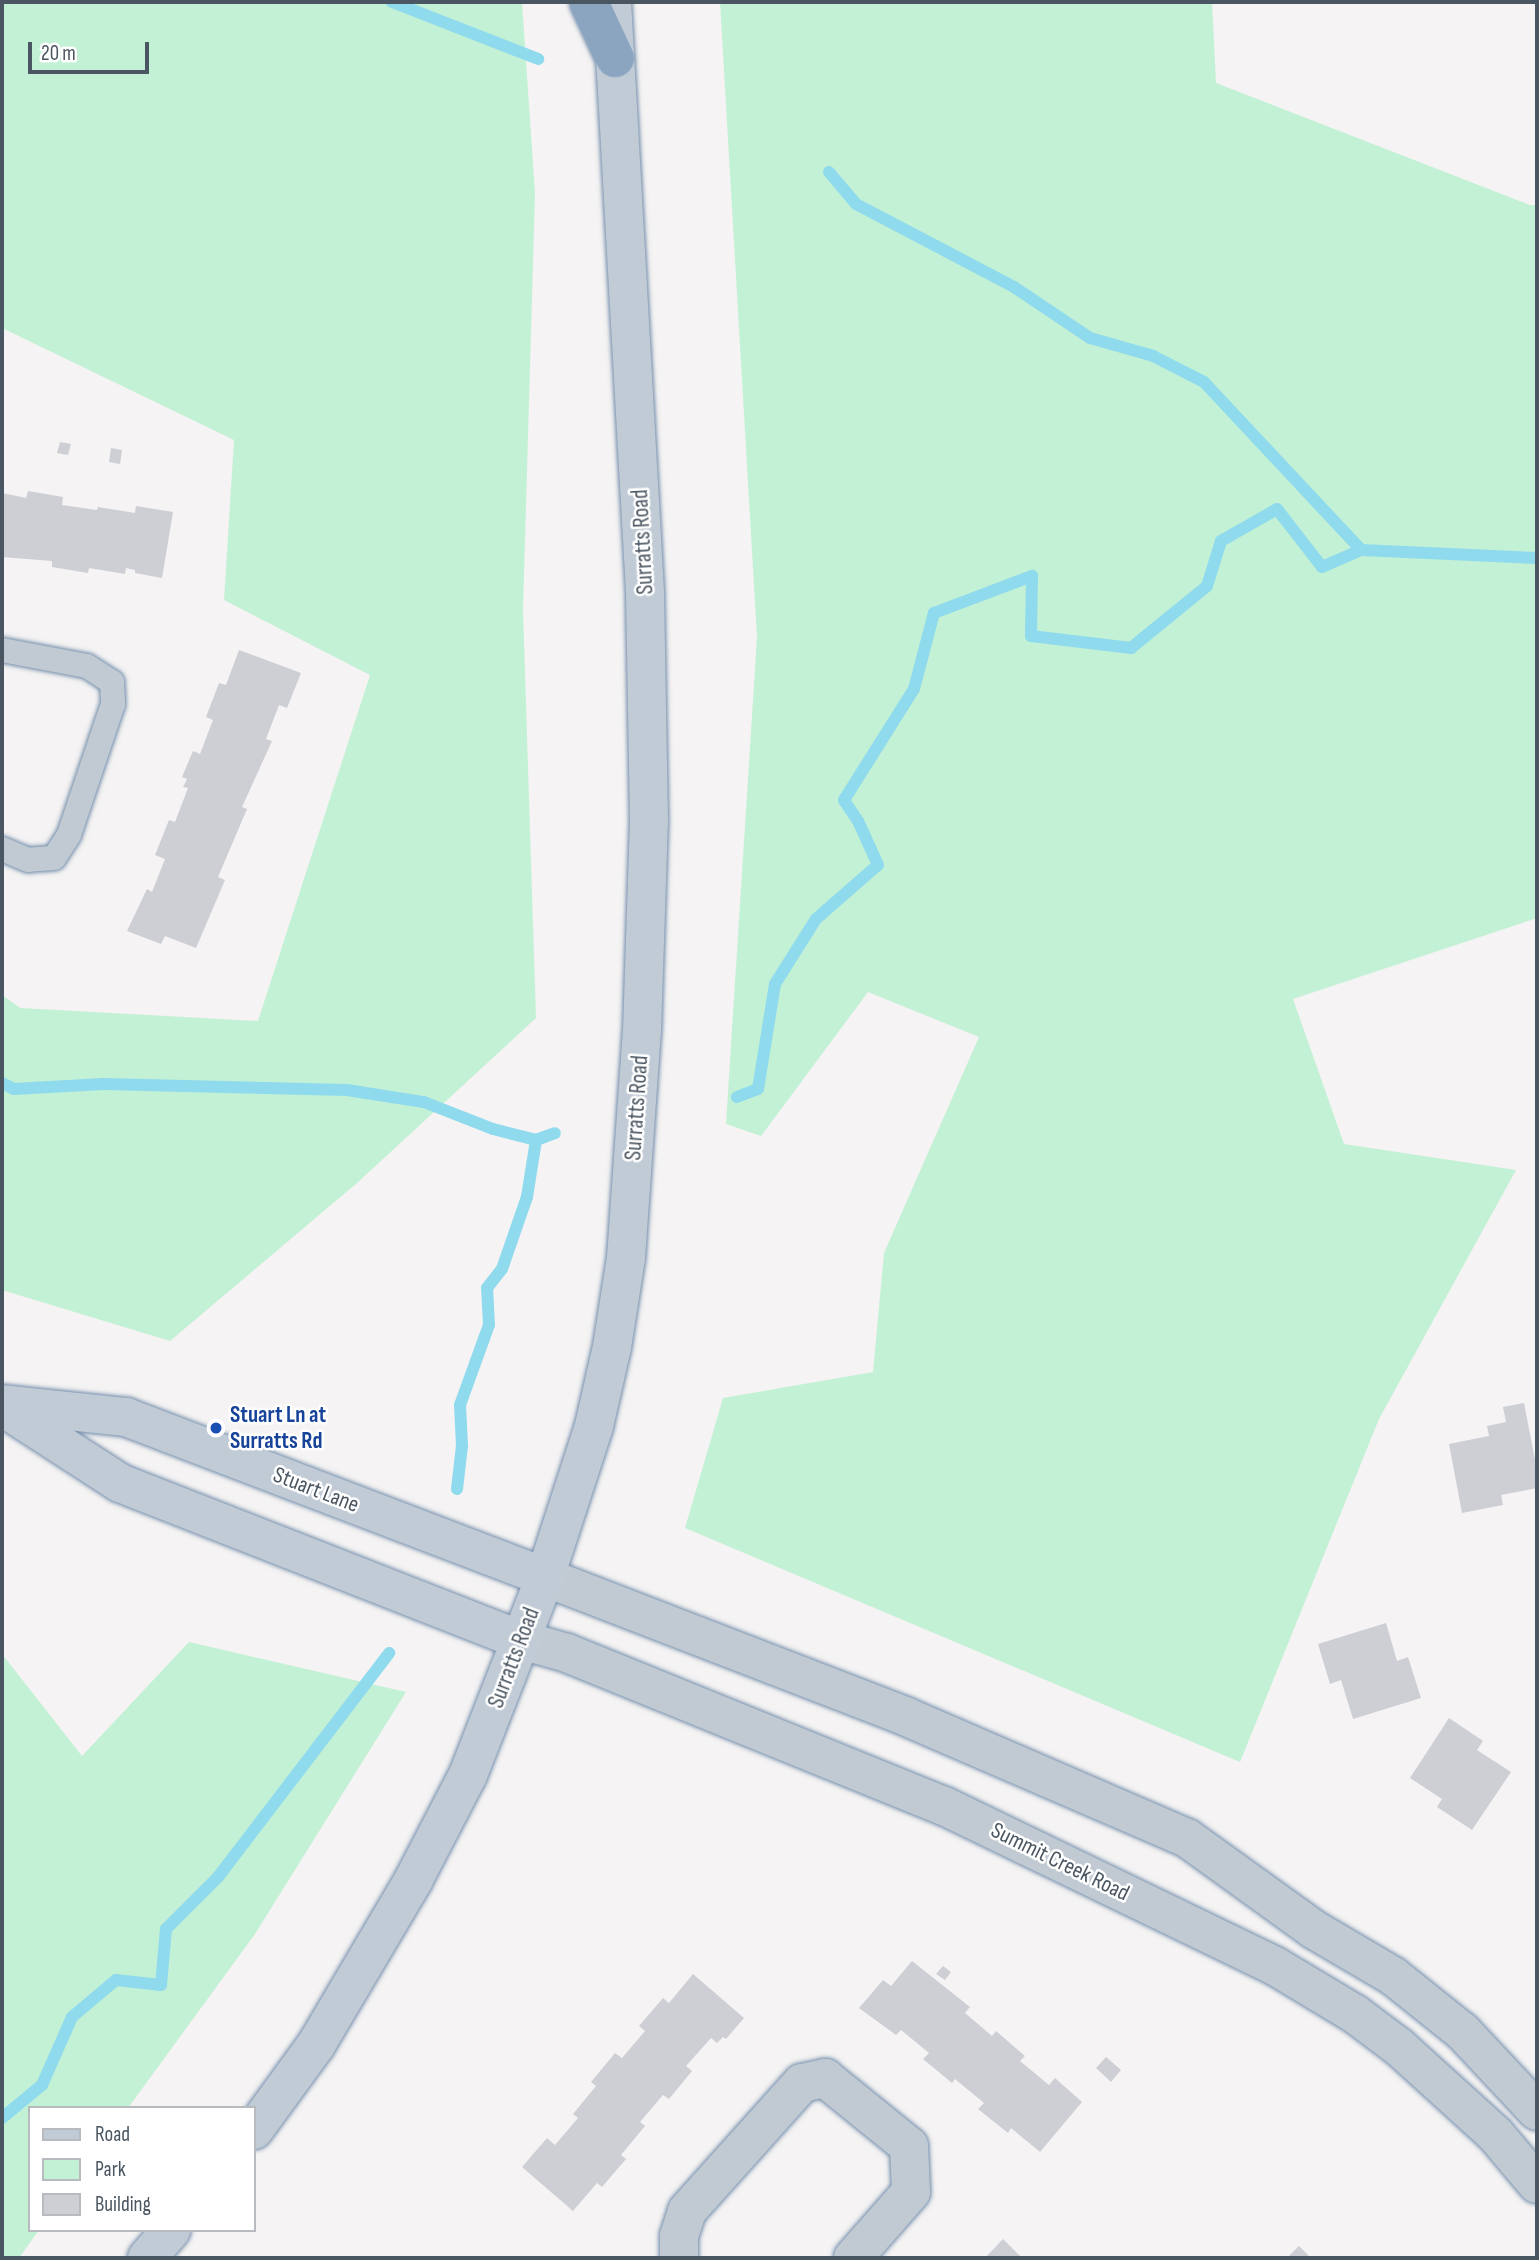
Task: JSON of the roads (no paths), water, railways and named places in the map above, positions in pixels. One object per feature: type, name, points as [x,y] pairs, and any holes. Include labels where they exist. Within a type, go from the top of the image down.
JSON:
[{"type":"highway","points":[[589,2],[615,58]]},
{"type":"main road","name":"Surratts Road","points":[[256,2127],[316,2045],[414,1879],[468,1776],[545,1577],[594,1426],[612,1347],[626,1258],[642,1031],[649,822],[645,592],[612,2]]},
{"type":"main road","name":"Stuart Lane","points":[[2,1406],[126,1417],[545,1577]]},
{"type":"main road","name":"Stuart Lane","points":[[2,1406],[120,1483],[521,1640]]},
{"type":"main road","points":[[147,2258],[169,2232]]},
{"type":"street","points":[[545,1577],[907,1717],[1187,1838],[1313,1929],[1393,1976],[1463,2032],[1537,2111]]},
{"type":"street","name":"Summit Creek Road","points":[[521,1640],[567,1653],[944,1806],[1275,1966],[1355,2014],[1399,2047],[1495,2134],[1537,2184]]},
{"type":"street","points":[[679,2258],[679,2236],[687,2210],[802,2083],[825,2078],[909,2146],[911,2192],[852,2258]]},
{"type":"lane","points":[[2,650],[87,666],[112,682],[113,704],[69,835],[54,858],[28,860],[2,849]]},
{"type":"waterway","points":[[392,2],[538,59]]},
{"type":"waterway","points":[[829,172],[856,204],[1014,287],[1090,338],[1153,356],[1204,382],[1361,550],[1537,558]]},
{"type":"waterway","points":[[737,1097],[758,1089],[775,984],[816,919],[878,865],[858,821],[844,800],[914,689],[934,613],[1032,576],[1031,636],[1131,648],[1207,586],[1221,541],[1277,509],[1322,567],[1361,550]]},
{"type":"waterway","points":[[2,1083],[14,1089],[103,1084],[347,1090],[424,1102],[493,1129],[536,1140],[555,1133]]},
{"type":"waterway","points":[[457,1489],[462,1446],[460,1405],[489,1325],[487,1288],[502,1269],[527,1197],[536,1140]]},
{"type":"waterway","points":[[2,2118],[42,2085],[72,2017],[116,1980],[161,1985],[166,1929],[218,1877],[389,1653]]},
{"type":"place","name":"Stuart Ln at Surratts Rd","points":[[216,1428]]}]
